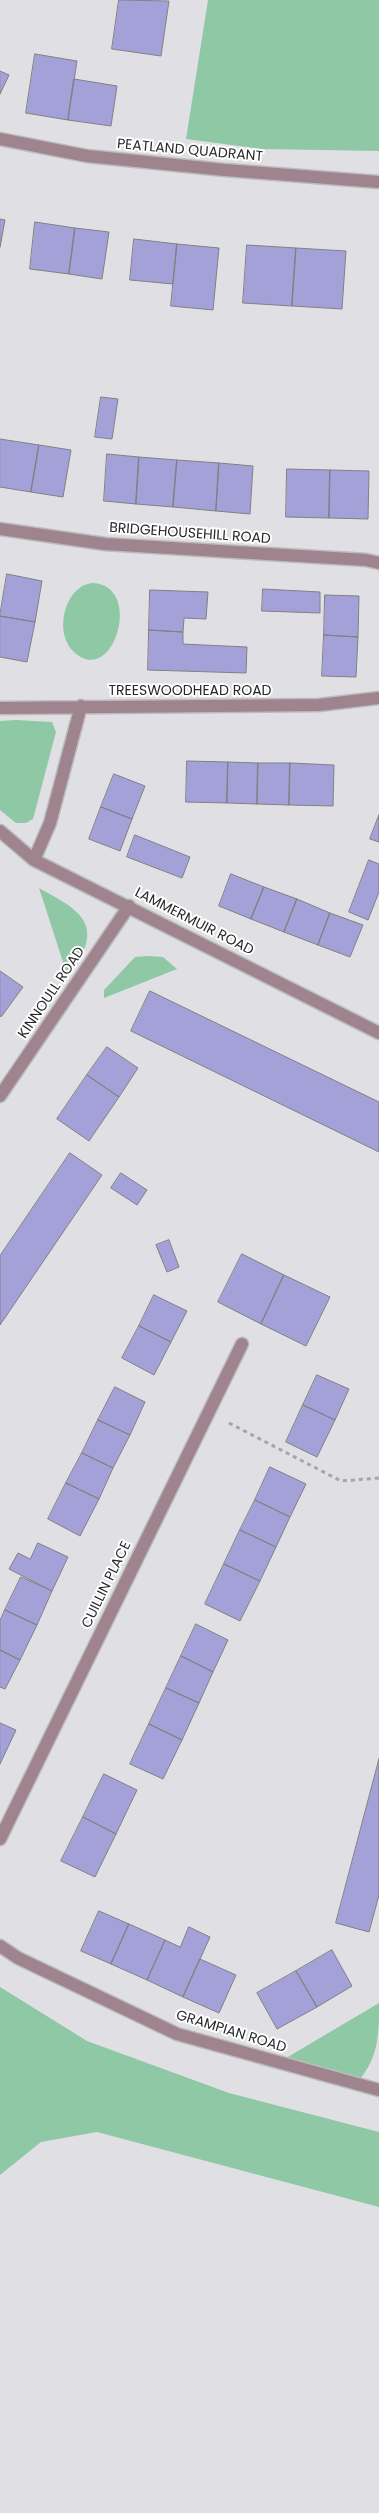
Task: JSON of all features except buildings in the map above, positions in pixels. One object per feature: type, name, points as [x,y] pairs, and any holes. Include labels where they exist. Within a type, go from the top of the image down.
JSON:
[{"type":"street","name":"PEATLAND QUADRANT","points":[[0,139],[88,156],[226,170],[379,182]]},
{"type":"street","name":"BRIDGEHOUSEHILL ROAD","points":[[0,529],[105,544],[366,560],[379,563]]},
{"type":"street","name":"TREESWOODHEAD ROAD","points":[[0,708],[319,705],[379,698]]},
{"type":"street","points":[[34,860],[50,823],[81,706]]},
{"type":"street","name":"LAMMERMUIR ROAD","points":[[0,831],[34,860],[379,1033]]},
{"type":"street","name":"KINNOULL ROAD","points":[[0,1096],[129,906]]},
{"type":"street","name":"CUILLIN PLACE","points":[[0,1839],[242,1344]]},
{"type":"street","name":"GRAMPIAN ROAD","points":[[0,1946],[18,1958],[177,2034],[379,2090]]},
{"type":"path","points":[[208,1412],[341,1481],[379,1478]]},
{"type":"green space","points":[[208,0],[379,0],[379,151],[262,149],[186,139]]},
{"type":"green space","points":[[91,583],[107,587],[117,599],[120,615],[118,631],[111,646],[101,657],[88,660],[74,652],[68,645],[63,628],[69,600],[82,586]]},
{"type":"green space","points":[[0,721],[52,722],[56,732],[33,819],[26,823],[16,823],[0,810]]},
{"type":"green space","points":[[39,888],[77,912],[87,929],[87,940],[82,955],[69,970],[66,971]]},
{"type":"green space","points":[[135,957],[163,957],[177,969],[104,998],[104,990]]},
{"type":"green space","points":[[0,1987],[87,2041],[229,2093],[379,2132],[379,2207],[97,2132],[41,2142],[0,2175]]},
{"type":"green space","points":[[379,2003],[378,2034],[374,2053],[366,2071],[359,2080],[281,2061]]}]
